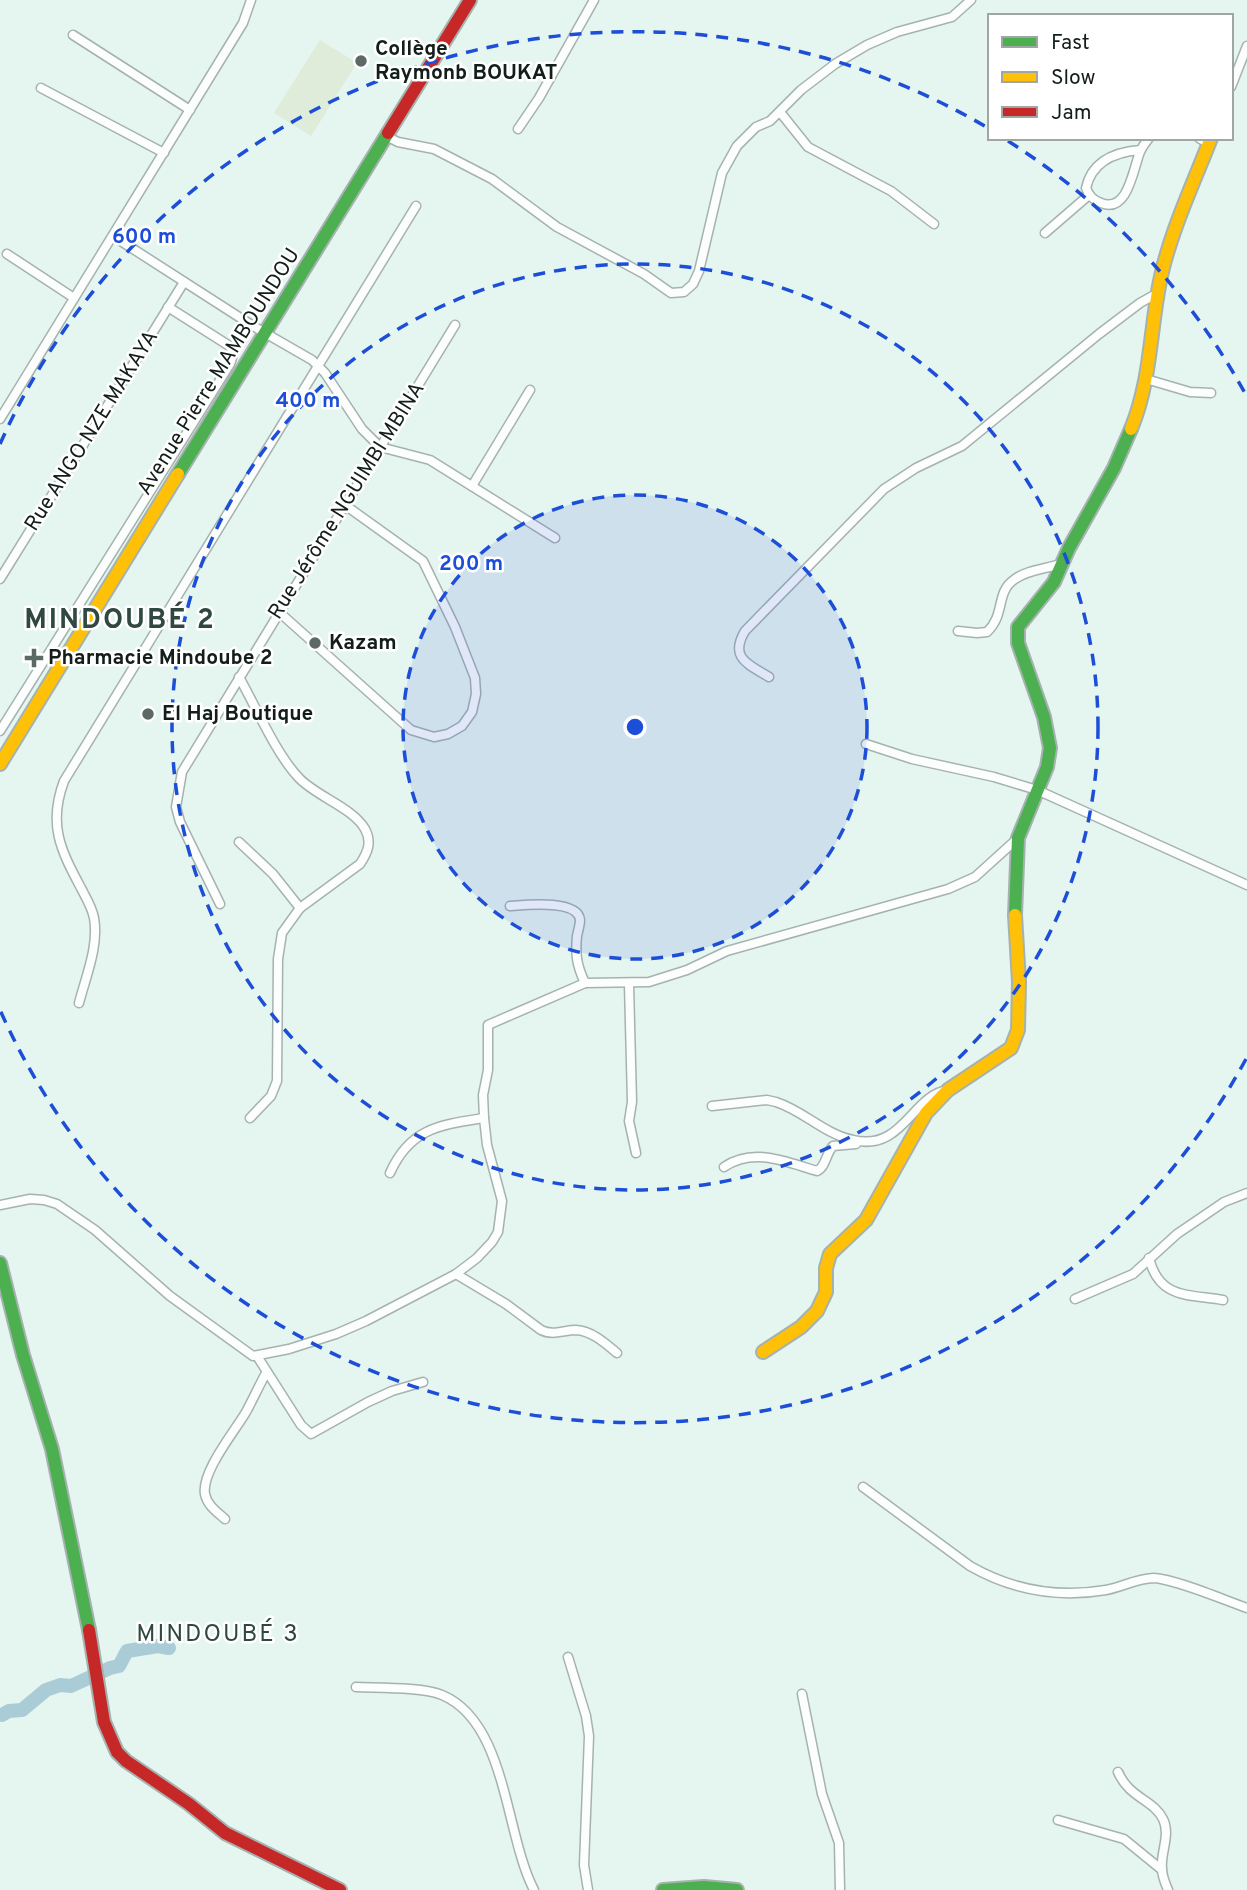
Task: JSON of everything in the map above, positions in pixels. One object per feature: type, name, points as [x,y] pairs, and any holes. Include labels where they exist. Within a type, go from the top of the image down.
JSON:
[{"type":"street","points":[[0,419],[243,23],[251,0]]},
{"type":"street","name":"Avenue Pierre MAMBOUNDOU","points":[[0,764],[470,0]]},
{"type":"street","points":[[519,129],[594,0]]},
{"type":"street","points":[[386,136],[398,142],[434,149],[492,179],[557,227],[677,294],[684,292],[692,284],[698,271],[717,190],[737,146],[756,127],[770,121],[801,90],[835,64],[867,45],[897,32],[952,17],[971,0]]},
{"type":"street","points":[[73,35],[190,110]]},
{"type":"street","points":[[1233,82],[1247,47]]},
{"type":"street","points":[[41,88],[164,153]]},
{"type":"street","points":[[780,112],[808,146],[891,191],[934,224]]},
{"type":"street","points":[[1140,150],[1105,158],[1090,174],[1086,188],[1089,195],[1107,205],[1115,204],[1128,189],[1140,150],[1148,140]]},
{"type":"street","points":[[763,1352],[802,1325],[820,1308],[826,1292],[825,1270],[830,1254],[866,1220],[920,1121],[948,1090],[1011,1048],[1018,1030],[1019,982],[1014,904],[1018,838],[1050,759],[1050,748],[1044,717],[1024,666],[1017,635],[1022,621],[1049,590],[1139,411],[1146,379],[1156,294],[1206,140]]},
{"type":"street","points":[[1045,233],[1089,195]]},
{"type":"street","points":[[79,1003],[93,947],[95,922],[93,911],[56,833],[56,811],[64,781],[416,206]]},
{"type":"street","points":[[113,236],[312,360],[319,366],[362,429],[380,447],[430,460],[555,538]]},
{"type":"street","points":[[7,254],[74,298]]},
{"type":"street","name":"Rue ANGO NZE MAKAYA","points":[[0,579],[184,282]]},
{"type":"street","points":[[768,677],[741,658],[739,642],[745,631],[870,502],[899,478],[962,446],[1099,334],[1156,294]]},
{"type":"street","points":[[0,731],[234,355],[233,349],[228,345],[168,307]]},
{"type":"street","name":"Rue Jérôme NGUIMBI MBINA","points":[[220,904],[180,822],[176,807],[181,772],[455,325]]},
{"type":"street","points":[[1146,379],[1190,392],[1210,393]]},
{"type":"street","points":[[471,486],[530,390]]},
{"type":"street","points":[[279,612],[411,730],[434,737],[448,734],[462,726],[472,712],[476,694],[475,678],[455,627],[423,561],[345,505]]},
{"type":"street","points":[[958,631],[987,632],[998,617],[1003,594],[1010,582],[1030,571],[1063,563]]},
{"type":"street","points":[[239,677],[296,775],[360,822],[369,842],[367,854],[360,864],[300,908],[286,925],[279,946],[276,1085],[271,1096],[250,1118]]},
{"type":"street","points":[[866,744],[912,759],[994,777],[1038,790],[1247,885]]},
{"type":"street","points":[[0,1205],[30,1199],[57,1204],[95,1230],[179,1303],[245,1351],[257,1356],[336,1334],[456,1274],[477,1258],[498,1232],[502,1212],[500,1190],[486,1145],[484,1118],[488,1025],[585,983],[649,982],[687,970],[727,951],[965,883],[1018,838]]},
{"type":"street","points":[[239,842],[273,874],[300,908]]},
{"type":"street","points":[[510,906],[541,904],[564,906],[576,911],[580,917],[575,960],[585,983]]},
{"type":"street","points":[[629,984],[632,1102],[629,1121],[636,1153]]},
{"type":"street","points":[[712,1106],[767,1100],[776,1102],[829,1132],[857,1141],[870,1141],[892,1134],[904,1126],[928,1098],[938,1091],[948,1090]]},
{"type":"street","points":[[390,1173],[398,1155],[409,1142],[422,1133],[439,1126],[484,1118]]},
{"type":"street","points":[[724,1167],[732,1161],[751,1156],[774,1159],[817,1171],[833,1146],[854,1144],[857,1141]]},
{"type":"street","points":[[1075,1298],[1133,1274],[1177,1234],[1224,1202],[1247,1193]]},
{"type":"street","points":[[1149,1258],[1153,1272],[1162,1285],[1177,1292],[1223,1300]]},
{"type":"street","points":[[0,1263],[23,1355],[52,1449],[87,1618],[106,1729],[117,1752],[236,1840],[340,1890]]},
{"type":"street","points":[[456,1274],[547,1333],[584,1332],[597,1337],[617,1353]]},
{"type":"street","points":[[257,1356],[301,1425],[311,1434],[368,1402],[392,1391],[423,1382]]},
{"type":"street","points":[[225,1519],[210,1505],[205,1496],[205,1486],[210,1470],[247,1411],[266,1373]]},
{"type":"street","points":[[863,1487],[970,1566],[1009,1584],[1036,1591],[1076,1593],[1157,1578],[1247,1608]]},
{"type":"street","points":[[568,1657],[586,1716],[589,1736],[584,1866],[589,1890]]},
{"type":"street","points":[[356,1686],[433,1692],[451,1699],[471,1718],[488,1742],[534,1890]]},
{"type":"street","points":[[802,1694],[821,1794],[839,1843],[840,1890]]},
{"type":"street","points":[[1118,1772],[1129,1790],[1163,1817],[1166,1827],[1162,1870],[1168,1890]]},
{"type":"street","points":[[1058,1820],[1124,1839],[1162,1870]]},
{"type":"street","points":[[663,1890],[704,1887],[737,1890]]},
{"type":"green space","points":[[320,40],[357,63],[311,136],[274,113]]},
{"type":"waterway","points":[[2,1715],[9,1711],[22,1710],[46,1690],[60,1685],[71,1686],[119,1666],[127,1651],[158,1646],[169,1648]]},
{"type":"traffic: fast","points":[[178,474],[388,133]]},
{"type":"traffic: fast","points":[[1015,915],[1018,838],[1047,767],[1050,748],[1044,717],[1018,643],[1018,627],[1054,582],[1069,548],[1114,468],[1131,429]]},
{"type":"traffic: fast","points":[[0,1263],[23,1355],[52,1449],[89,1630]]},
{"type":"traffic: fast","points":[[663,1890],[704,1887],[737,1890]]},
{"type":"traffic: slow","points":[[1131,429],[1143,393],[1164,263],[1210,140]]},
{"type":"traffic: slow","points":[[0,764],[178,474]]},
{"type":"traffic: slow","points":[[763,1352],[801,1327],[817,1311],[826,1292],[826,1268],[830,1254],[866,1220],[926,1113],[948,1090],[1011,1048],[1018,1030],[1019,982],[1015,915]]},
{"type":"traffic: jam","points":[[388,133],[470,0]]},
{"type":"traffic: jam","points":[[89,1630],[104,1722],[117,1752],[225,1833],[340,1890]]},
{"type":"place","name":"Collège Raymonb BOUKAT","points":[[361,61]]},
{"type":"place","name":"Kazam","points":[[315,643]]},
{"type":"place","name":"Pharmacie Mindoube 2","points":[[34,658]]},
{"type":"place","name":"El Haj Boutique","points":[[148,714]]},
{"type":"district","name":"MINDOUBÉ 2","points":[[120,621]]},
{"type":"district","name":"MINDOUBÉ 3","points":[[218,1635]]}]
